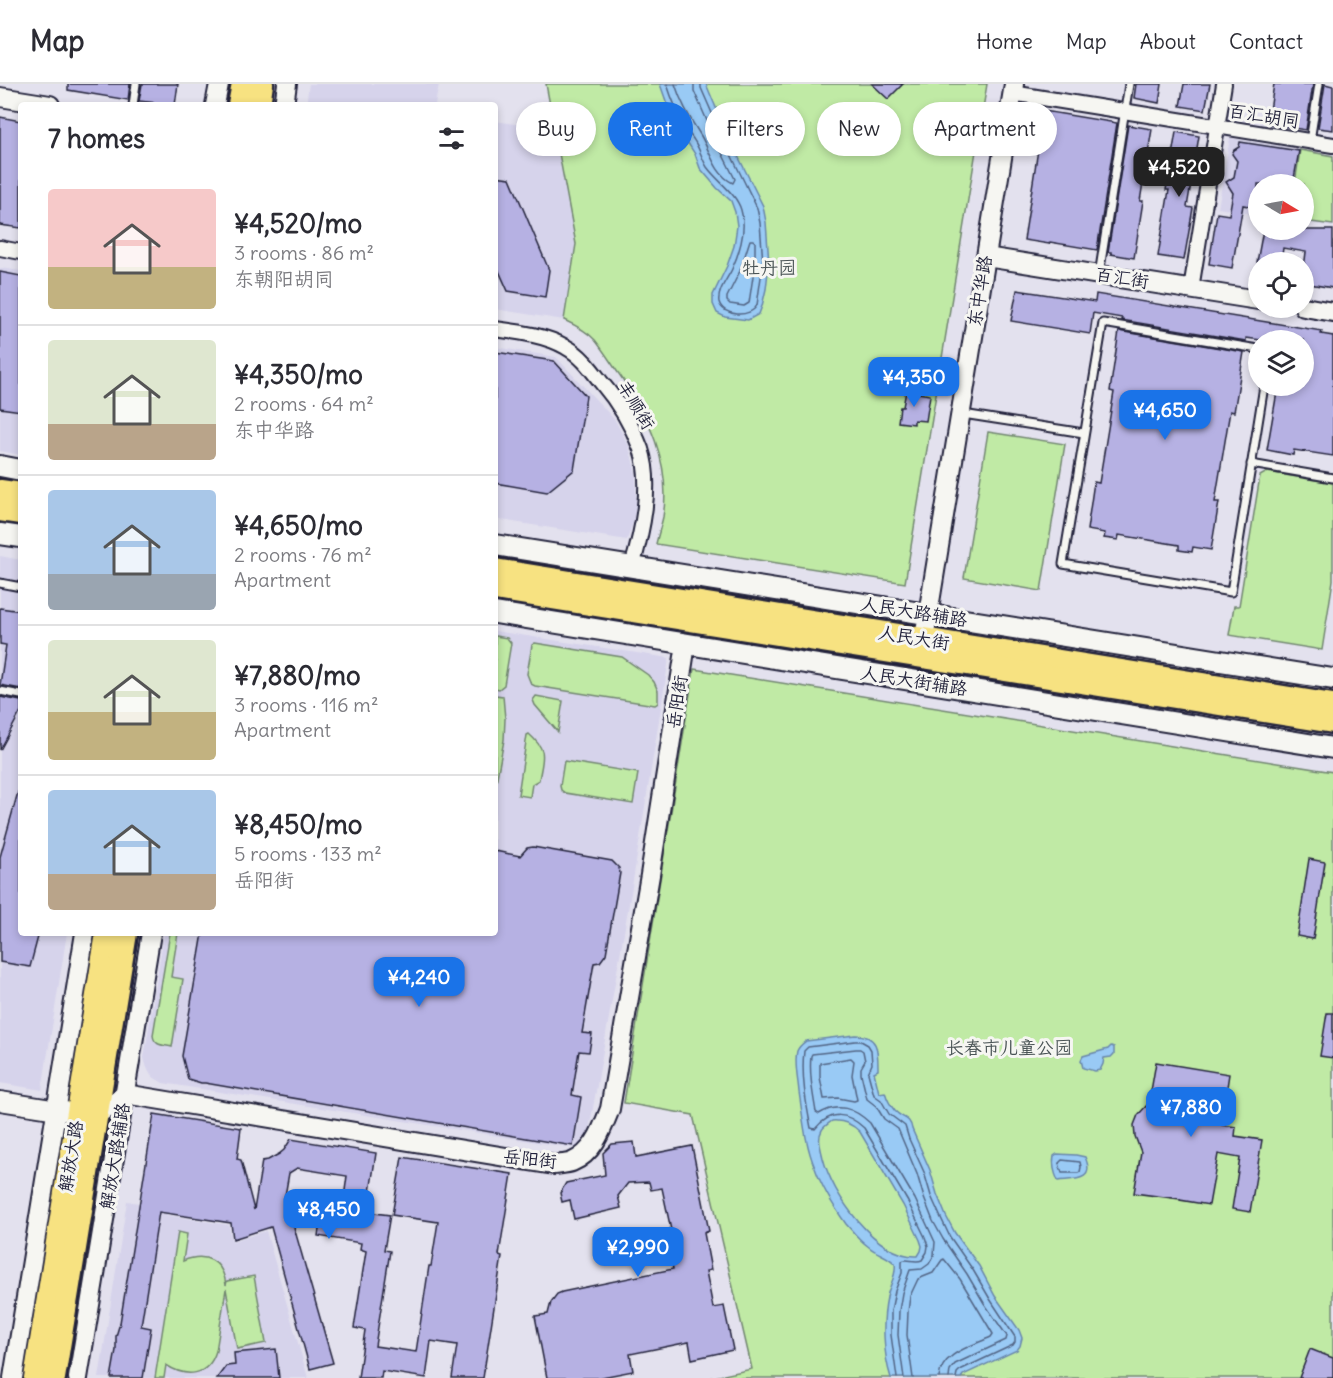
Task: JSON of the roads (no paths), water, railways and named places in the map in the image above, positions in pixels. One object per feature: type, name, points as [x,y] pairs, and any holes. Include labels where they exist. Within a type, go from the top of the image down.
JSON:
[{"type":"main road","points":[[240,102],[243,84]]},
{"type":"main road","points":[[259,102],[262,84]]},
{"type":"main road","points":[[0,466],[18,469]]},
{"type":"main road","points":[[0,491],[18,494]]},
{"type":"main road","points":[[0,510],[18,513]]},
{"type":"main road","points":[[0,534],[18,537]]},
{"type":"main road","name":"人民大路辅路","points":[[498,545],[1333,679]]},
{"type":"main road","name":"人民大街","points":[[498,570],[1333,705]]},
{"type":"main road","name":"人民大街","points":[[498,589],[1333,722]]},
{"type":"main road","name":"人民大街辅路","points":[[498,613],[1333,748]]},
{"type":"main road","name":"解放大路","points":[[35,1378],[106,936]]},
{"type":"main road","name":"解放大路","points":[[54,1378],[77,1113],[125,936]]},
{"type":"street","points":[[216,102],[219,84]]},
{"type":"street","points":[[284,102],[287,84]]},
{"type":"street","points":[[1191,289],[1224,84]]},
{"type":"street","name":"百汇胡同","points":[[1013,89],[1125,111],[1333,145]]},
{"type":"street","name":"东中华路","points":[[924,639],[1013,89]]},
{"type":"street","points":[[0,97],[31,102]]},
{"type":"street","points":[[0,248],[18,251]]},
{"type":"street","name":"百汇街","points":[[986,257],[1248,298]]},
{"type":"street","points":[[1314,309],[1333,312]]},
{"type":"street","name":"丰顺街","points":[[498,329],[547,339],[566,347],[581,357],[615,399],[631,427],[641,451],[645,474],[643,519],[632,567]]},
{"type":"street","name":"岳阳街","points":[[125,1094],[554,1165],[572,1162],[586,1154],[598,1138],[610,1109],[686,644]]},
{"type":"street","points":[[13,1378],[77,1113],[85,936]]},
{"type":"street","name":"解放大路辅路","points":[[78,1378],[151,936]]},
{"type":"street","points":[[0,1101],[77,1113],[125,1094]]},
{"type":"lane","points":[[133,102],[136,84]]},
{"type":"lane","points":[[1099,275],[1129,84]]},
{"type":"lane","points":[[1310,141],[1319,84]]},
{"type":"lane","points":[[1248,347],[1103,323],[1063,564],[1231,591],[1262,396]]},
{"type":"lane","points":[[961,413],[1084,433]]},
{"type":"lane","points":[[1251,464],[1333,478]]},
{"type":"lane","points":[[0,583],[18,586]]},
{"type":"lane","points":[[0,691],[18,694]]},
{"type":"water","points":[[660,84],[706,84],[714,102],[705,102],[705,156],[738,156],[763,206],[769,263],[766,289],[759,314],[748,320],[725,317],[717,313],[713,304],[713,295],[734,246],[737,226],[735,212],[731,201],[700,168],[693,151],[693,102],[666,101]]},
{"type":"water","points":[[855,1035],[869,1038],[876,1045],[878,1070],[874,1072],[879,1093],[885,1092],[895,1111],[908,1120],[930,1170],[946,1216],[955,1233],[979,1266],[995,1296],[1019,1330],[1022,1338],[1017,1350],[961,1378],[891,1378],[886,1358],[884,1327],[885,1307],[895,1273],[895,1264],[866,1245],[851,1230],[833,1204],[818,1175],[807,1140],[796,1071],[797,1051],[806,1041]],"holes":[[[832,1121],[848,1123],[860,1132],[903,1205],[920,1240],[922,1246],[918,1256],[902,1254],[887,1247],[858,1221],[846,1205],[828,1173],[820,1147],[821,1133],[824,1127]]]},
{"type":"water","points":[[1111,1046],[1114,1047],[1114,1054],[1104,1058],[1100,1070],[1083,1068],[1081,1060],[1083,1056],[1108,1049]]},
{"type":"water","points":[[1057,1154],[1085,1157],[1088,1165],[1086,1175],[1082,1178],[1058,1181],[1053,1162]]},
{"type":"park label","name":"牡丹园","points":[[769,268]]},
{"type":"park label","name":"长春市儿童公园","points":[[1009,1048]]}]
